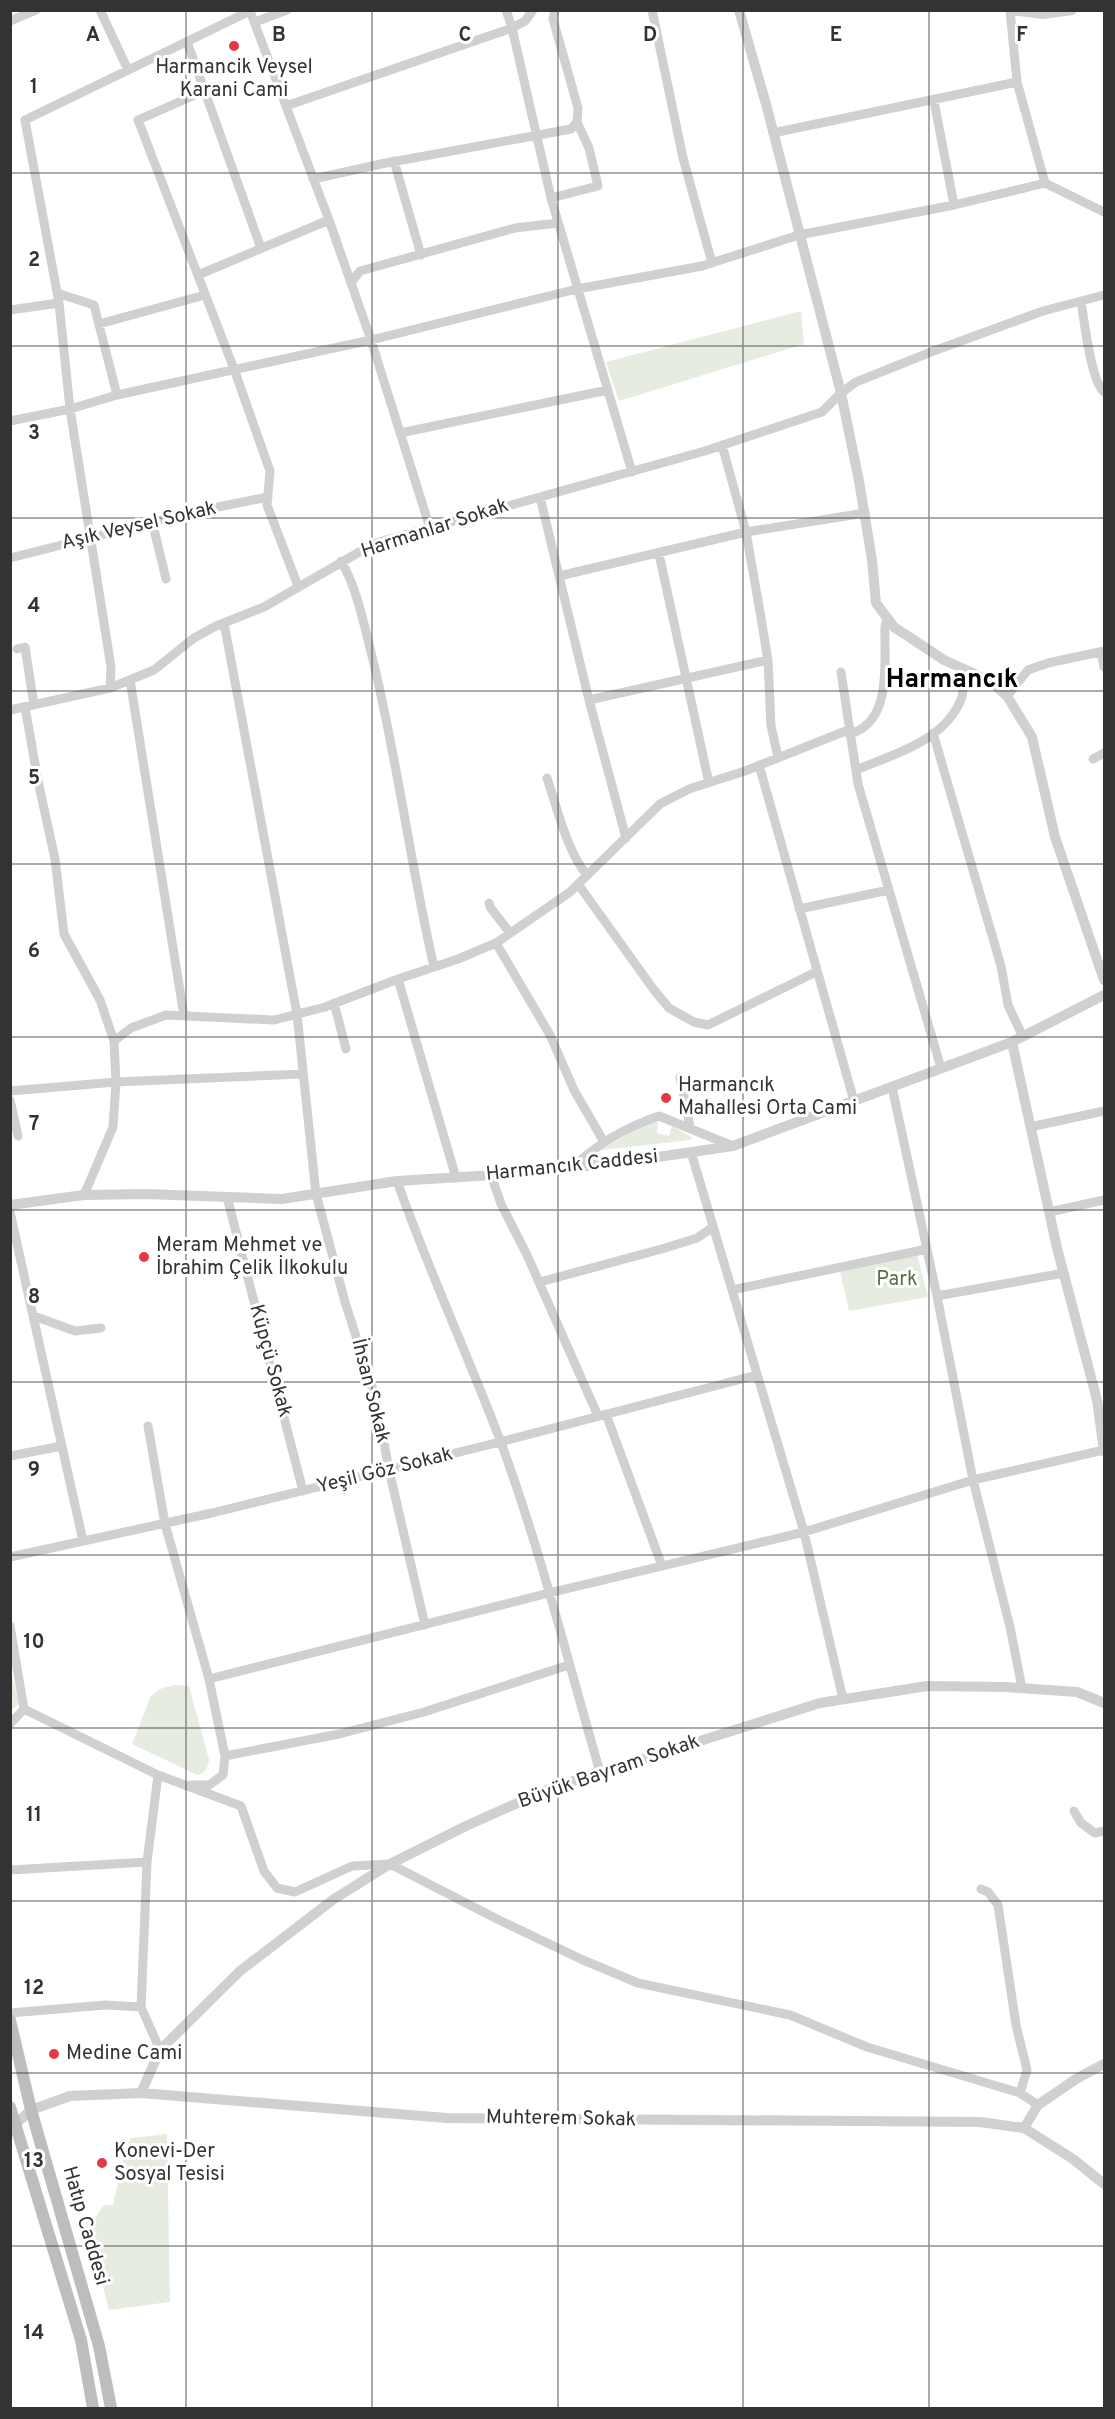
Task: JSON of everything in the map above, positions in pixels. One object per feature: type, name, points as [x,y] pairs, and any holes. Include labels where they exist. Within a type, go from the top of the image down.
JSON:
[{"type":"main road","name":"Hatıp Caddesi","points":[[10,2020],[31,2110],[99,2346],[111,2409]]},
{"type":"main road","name":"Hatıp Caddesi","points":[[10,2107],[13,2128],[81,2340],[93,2409]]},
{"type":"street","points":[[10,21],[36,10]]},
{"type":"street","points":[[100,10],[128,70]]},
{"type":"street","points":[[110,688],[111,667],[70,409],[58,298],[25,120],[250,10],[351,283],[430,528]]},
{"type":"street","points":[[255,22],[287,10]]},
{"type":"street","points":[[506,10],[536,126],[536,136],[551,198],[632,472]]},
{"type":"street","points":[[286,106],[512,28],[525,21],[533,10]]},
{"type":"street","points":[[551,198],[598,186],[589,148],[577,122],[578,108],[553,19],[555,10]]},
{"type":"street","points":[[652,10],[683,158],[712,263]]},
{"type":"street","points":[[739,10],[841,393],[865,513],[876,603],[894,627],[944,660],[990,681],[1007,696],[1032,737],[1055,837],[1104,980]]},
{"type":"street","points":[[1045,183],[1017,82],[1011,10],[1043,14],[1072,10]]},
{"type":"street","points":[[187,42],[261,248]]},
{"type":"street","points":[[773,133],[1017,82]]},
{"type":"street","points":[[204,91],[138,120],[234,369],[270,471],[267,505],[298,586]]},
{"type":"street","points":[[934,101],[954,205]]},
{"type":"street","points":[[313,179],[394,161],[571,129],[577,122]]},
{"type":"street","points":[[394,161],[421,255]]},
{"type":"street","points":[[10,421],[370,340],[578,289],[712,263],[799,235],[954,205],[1045,183],[1104,209]]},
{"type":"street","points":[[198,275],[329,220]]},
{"type":"street","points":[[351,283],[360,271],[515,228],[558,222]]},
{"type":"street","points":[[99,324],[205,295]]},
{"type":"street","name":"Harmanlar Sokak","points":[[10,710],[110,688],[154,670],[194,638],[264,607],[375,543],[632,472],[822,412],[856,382],[1043,311],[1104,295]]},
{"type":"street","points":[[10,310],[58,298],[94,305],[117,396]]},
{"type":"street","points":[[1081,301],[1092,366],[1101,390],[1104,392]]},
{"type":"street","points":[[400,433],[608,390]]},
{"type":"street","points":[[722,445],[746,532],[768,660],[771,726],[778,757]]},
{"type":"street","points":[[540,496],[589,700],[626,838]]},
{"type":"street","name":"Aşık Veysel Sokak","points":[[10,558],[152,521],[268,497]]},
{"type":"street","points":[[559,576],[746,532],[865,513]]},
{"type":"street","points":[[152,521],[166,579]]},
{"type":"street","points":[[659,554],[710,783]]},
{"type":"street","points":[[341,561],[352,579],[376,675],[419,902],[434,967]]},
{"type":"street","points":[[114,1041],[130,1028],[166,1015],[274,1020],[334,1003],[496,943],[578,884],[660,804],[689,789],[849,732],[860,731],[870,722],[882,700],[887,618]]},
{"type":"street","name":"İhsan Sokak","points":[[224,623],[297,1014],[316,1194],[345,1302],[376,1399],[389,1470],[425,1625]]},
{"type":"street","points":[[17,649],[25,646],[38,781],[55,859],[64,934],[100,1000],[114,1041],[116,1082],[113,1126],[84,1195]]},
{"type":"street","points":[[1007,696],[1028,670],[1048,663],[1103,652],[1104,667]]},
{"type":"street","points":[[589,700],[768,660]]},
{"type":"street","points":[[856,770],[921,743],[946,722],[963,695],[962,668]]},
{"type":"street","points":[[841,672],[856,770],[941,1068]]},
{"type":"street","points":[[130,680],[184,1016]]},
{"type":"street","points":[[933,733],[1002,966],[1008,1005],[1023,1036]]},
{"type":"street","points":[[1093,759],[1104,753]]},
{"type":"street","points":[[759,765],[854,1101]]},
{"type":"street","points":[[547,778],[579,867],[587,876]]},
{"type":"street","points":[[578,884],[669,1008],[694,1022],[708,1025],[816,972]]},
{"type":"street","points":[[799,909],[889,890]]},
{"type":"street","points":[[489,903],[510,933]]},
{"type":"street","points":[[496,943],[550,1035],[574,1090],[604,1142]]},
{"type":"street","points":[[398,979],[456,1178]]},
{"type":"street","name":"Harmancık Caddesi","points":[[10,1205],[84,1195],[282,1199],[397,1181],[572,1168],[734,1146],[1012,1042],[1104,995]]},
{"type":"street","points":[[334,1003],[346,1049]]},
{"type":"street","points":[[208,1679],[549,1593],[804,1532],[974,1480],[1104,1450],[1097,1400],[1049,1212],[1012,1042]]},
{"type":"street","points":[[10,1091],[116,1082],[303,1074]]},
{"type":"street","points":[[680,1077],[690,1127]]},
{"type":"street","points":[[892,1087],[974,1480],[1022,1688]]},
{"type":"street","points":[[10,1100],[18,1136]]},
{"type":"street","points":[[1030,1127],[1104,1111]]},
{"type":"street","points":[[572,1168],[588,1152],[632,1125],[659,1116],[734,1146]]},
{"type":"street","points":[[691,1152],[804,1532],[843,1699]]},
{"type":"street","points":[[491,1175],[501,1204],[602,1415],[662,1566]]},
{"type":"street","points":[[397,1181],[418,1240],[500,1442],[549,1593],[600,1772]]},
{"type":"street","name":"Küpçü Sokak","points":[[227,1197],[303,1491]]},
{"type":"street","points":[[1049,1212],[1104,1200]]},
{"type":"street","points":[[10,1212],[83,1541]]},
{"type":"street","points":[[540,1282],[697,1238],[713,1227]]},
{"type":"street","points":[[732,1290],[927,1249]]},
{"type":"street","points":[[937,1296],[1064,1273]]},
{"type":"street","points":[[33,1316],[75,1330],[101,1328]]},
{"type":"street","name":"Yeşil Göz Sokak","points":[[10,1557],[165,1524],[303,1491],[757,1375]]},
{"type":"street","points":[[148,1426],[165,1524],[208,1679],[225,1756],[223,1775],[209,1785],[185,1785]]},
{"type":"street","points":[[10,1456],[62,1446]]},
{"type":"street","points":[[10,1626],[24,1709]]},
{"type":"street","points":[[225,1756],[339,1734],[414,1715],[570,1665]]},
{"type":"street","name":"Büyük Bayram Sokak","points":[[141,2093],[160,2050],[240,1971],[334,1899],[390,1864],[466,1826],[551,1788],[820,1703],[927,1686],[1077,1692],[1104,1703]]},
{"type":"street","points":[[10,1724],[24,1709]]},
{"type":"street","points":[[24,1709],[158,1775],[241,1806],[264,1871],[277,1888],[295,1892],[352,1866],[390,1864],[499,1920],[638,1983],[790,2015],[867,2047],[1020,2093],[1038,2105]]},
{"type":"street","points":[[158,1775],[147,1862],[141,2007],[160,2050]]},
{"type":"street","points":[[1074,1811],[1081,1823],[1095,1833],[1104,1831]]},
{"type":"street","points":[[10,1870],[147,1862]]},
{"type":"street","points":[[981,1889],[988,1892],[998,1905],[1016,2025],[1027,2070],[1020,2093]]},
{"type":"street","points":[[10,2013],[105,2006],[141,2007]]},
{"type":"street","points":[[1024,2128],[1038,2105],[1076,2079],[1104,2064]]},
{"type":"street","name":"Muhterem Sokak","points":[[13,2128],[31,2110],[70,2096],[141,2093],[447,2118],[980,2122],[1024,2128],[1073,2158],[1104,2184]]},
{"type":"green space","points":[[801,311],[804,344],[619,401],[606,362]]},
{"type":"green space","points":[[658,1122],[657,1133],[669,1136],[672,1126],[693,1138],[601,1150],[644,1124]]},
{"type":"green space","name":"Park","points":[[917,1254],[928,1297],[849,1311],[840,1271]]},
{"type":"green space","points":[[10,1667],[19,1704],[11,1710],[10,1710]]},
{"type":"green space","points":[[174,1685],[189,1686],[209,1760],[206,1770],[197,1775],[132,1744],[151,1696],[160,1689]]},
{"type":"green space","points":[[167,2134],[170,2302],[109,2310],[85,2218],[95,2218],[104,2205],[113,2205],[126,2147],[131,2138]]},
{"type":"place","name":"Harmancik Veysel Karani Cami","points":[[234,46]]},
{"type":"place","name":"Harmancık Mahallesi Orta Cami","points":[[666,1098]]},
{"type":"place","name":"Meram Mehmet ve İbrahim Çelik İlkokulu","points":[[144,1257]]},
{"type":"place","name":"Medine Cami","points":[[54,2054]]},
{"type":"place","name":"Konevi-Der Sosyal Tesisi","points":[[102,2163]]},
{"type":"district","name":"Harmancık","points":[[952,680]]}]
